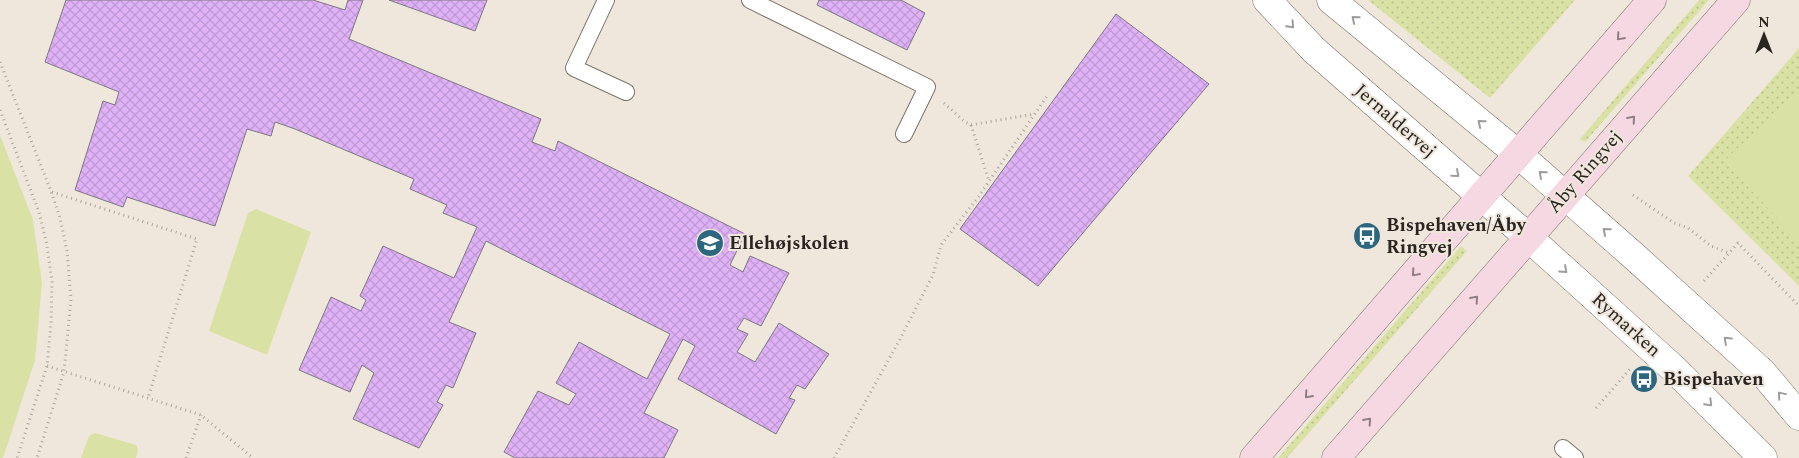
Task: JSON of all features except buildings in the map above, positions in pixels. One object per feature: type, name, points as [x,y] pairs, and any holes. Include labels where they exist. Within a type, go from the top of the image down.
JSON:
[{"type":"main road","points":[[1254,458],[1652,0]]},
{"type":"main road","name":"Åby Ringvej","points":[[1336,458],[1736,0]]},
{"type":"street","name":"Jernaldervej","points":[[1267,0],[1314,50],[1528,237]]},
{"type":"street","points":[[1331,0],[1518,154],[1686,302],[1763,373],[1799,416]]},
{"type":"street","name":"Rymarken","points":[[1528,237],[1674,369],[1763,458]]},
{"type":"lane","points":[[606,0],[574,68],[626,92]]},
{"type":"lane","points":[[750,0],[927,87],[904,134]]},
{"type":"path","points":[[0,62],[51,191],[60,218],[67,251],[71,299],[64,372],[37,458]]},
{"type":"path","points":[[834,458],[933,275],[940,245],[989,182],[1047,96]]},
{"type":"path","points":[[0,110],[39,212],[52,282],[51,324],[46,366],[17,458]]},
{"type":"path","points":[[965,122],[971,125],[1035,114]]},
{"type":"path","points":[[971,125],[989,182]]},
{"type":"path","points":[[51,191],[197,239],[148,398]]},
{"type":"path","points":[[1633,195],[1674,222],[1688,228],[1711,246],[1729,253]]},
{"type":"path","points":[[1686,302],[1738,243],[1799,306]]},
{"type":"path","points":[[46,366],[201,415],[253,458]]},
{"type":"path","points":[[1596,408],[1631,368]]},
{"type":"path","points":[[186,458],[201,415]]},
{"type":"green space","points":[[1368,0],[1575,0],[1490,98]]},
{"type":"green space","points":[[1699,0],[1709,0],[1585,142],[1580,139]]},
{"type":"green space","points":[[1799,48],[1799,286],[1688,176]]},
{"type":"green space","points":[[1799,91],[1799,242],[1724,161]]},
{"type":"green space","points":[[0,135],[33,220],[42,283],[35,360],[3,458],[0,458]]},
{"type":"green space","points":[[256,209],[311,232],[267,355],[209,331],[248,213]]},
{"type":"green space","points":[[1461,246],[1467,251],[1287,458],[1278,458]]},
{"type":"green space","points":[[95,433],[136,445],[138,450],[136,458],[81,458],[89,436]]},
{"type":"place","name":"Bispehaven/Åby Ringvej","points":[[1367,236]]},
{"type":"place","name":"Ellehøjskolen","points":[[710,243]]},
{"type":"place","name":"Bispehaven","points":[[1644,379]]}]
